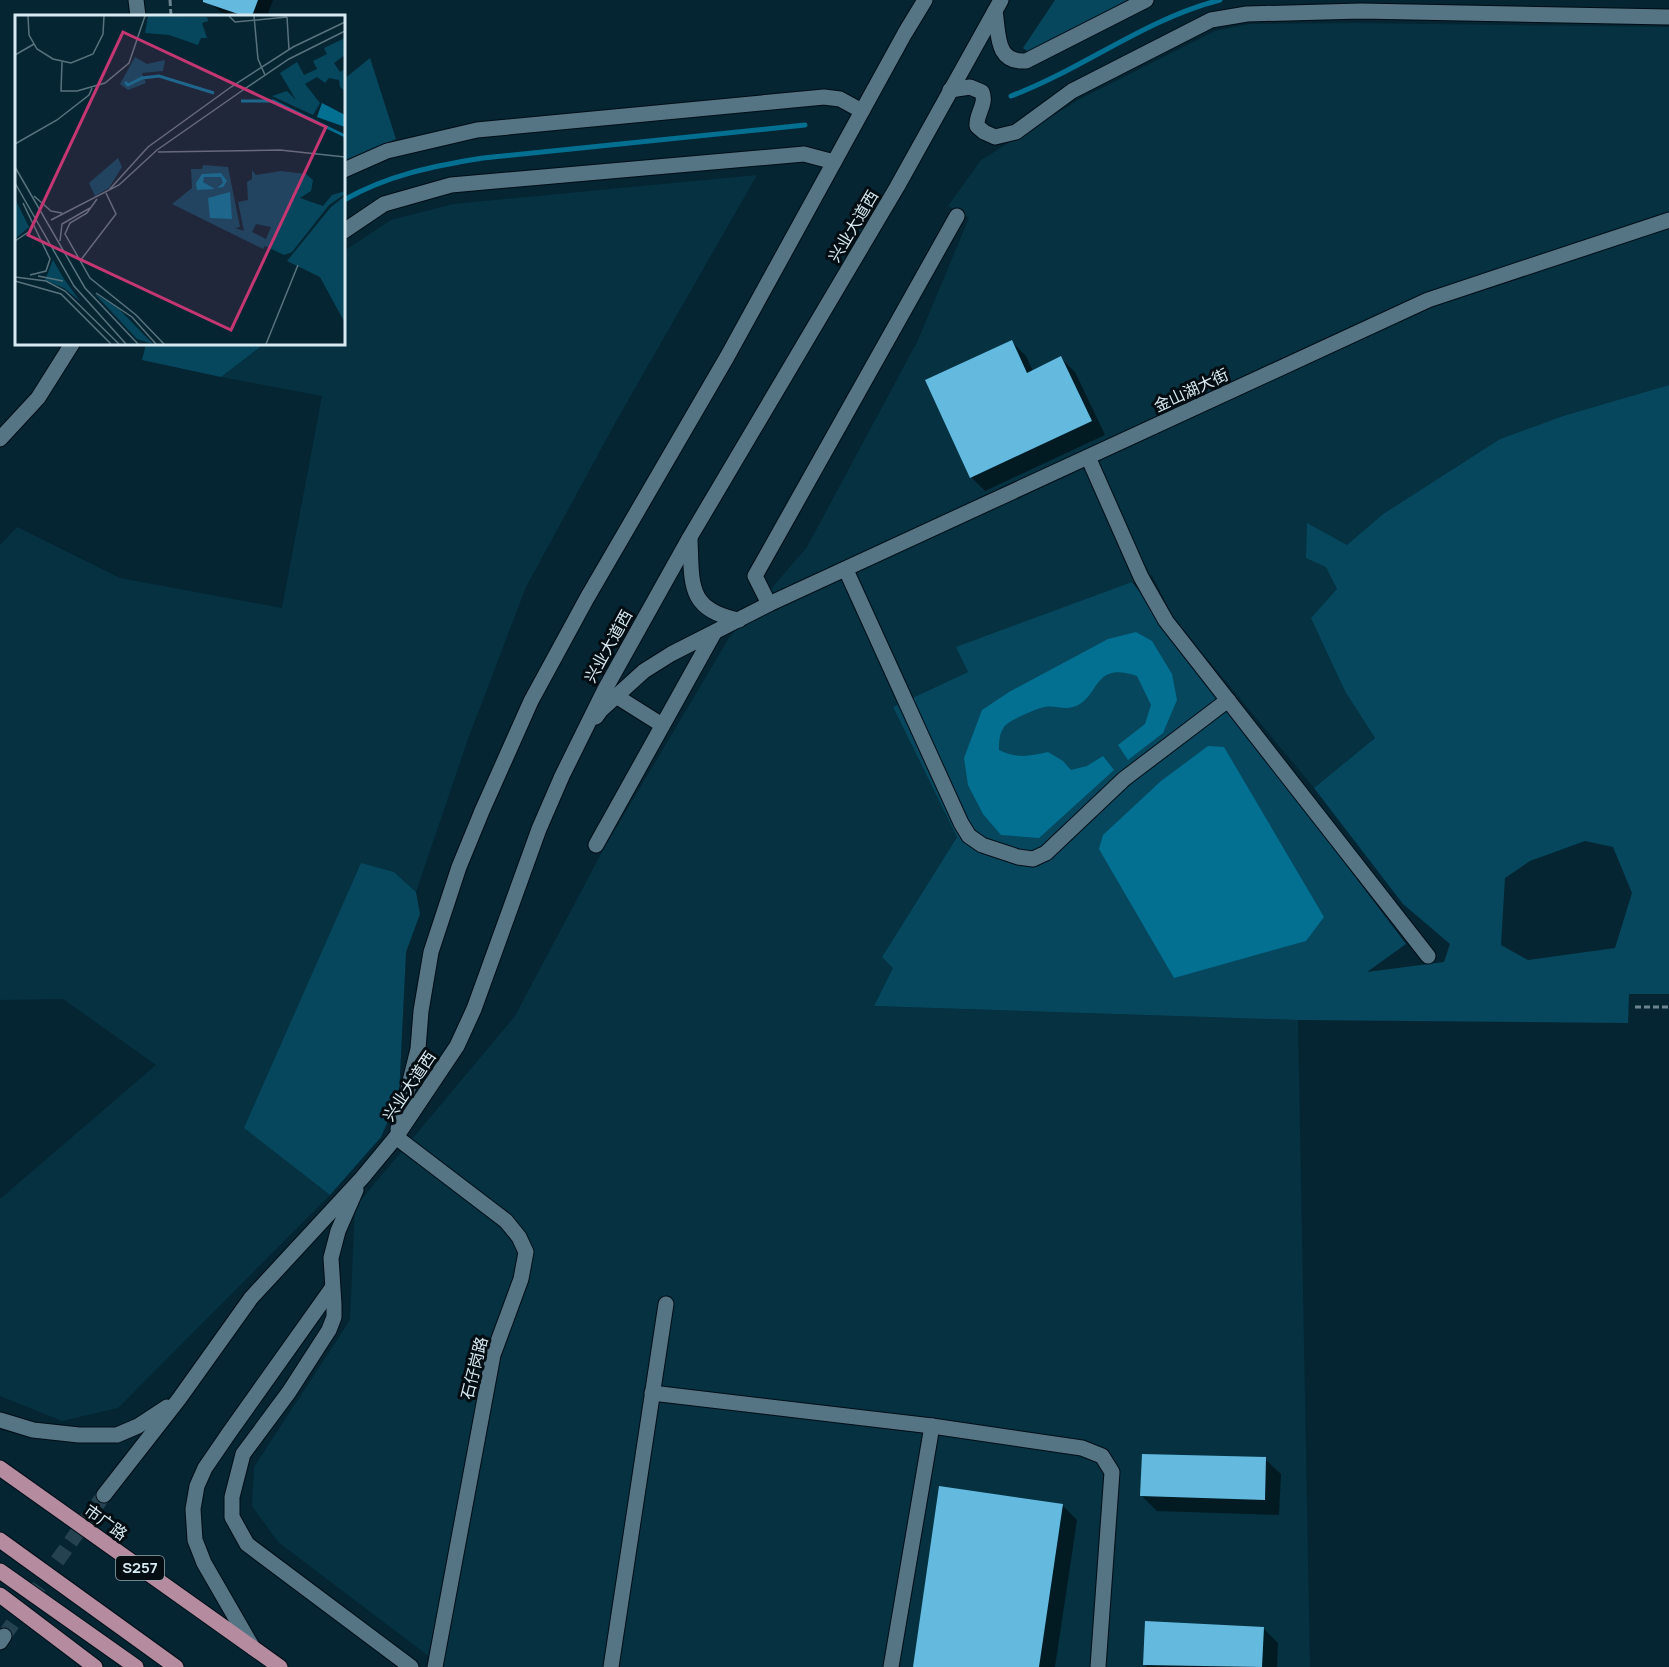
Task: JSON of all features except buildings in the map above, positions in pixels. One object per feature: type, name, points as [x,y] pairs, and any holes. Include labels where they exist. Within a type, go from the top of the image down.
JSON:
[{"type":"main road","name":"市广路","points":[[0,1468],[280,1667]]},
{"type":"main road","points":[[0,1540],[176,1667]]},
{"type":"main road","points":[[0,1571],[136,1667]]},
{"type":"main road","points":[[0,1595],[95,1667]]},
{"type":"street","points":[[136,0],[138,15]]},
{"type":"street","name":"兴业大道西","points":[[396,1137],[418,1049],[430,952],[459,867],[531,701],[587,598],[727,357],[925,0]]},
{"type":"street","points":[[998,5],[1001,50],[1014,62],[1026,61],[1146,0]]},
{"type":"street","name":"兴业大道西","points":[[396,1137],[438,1076],[461,1037],[474,1009],[539,829],[628,644],[897,187],[998,5]]},
{"type":"street","points":[[950,90],[970,87],[982,92],[984,102],[976,118],[977,126],[995,137],[1016,132],[1072,91],[1211,20],[1247,14],[1361,11],[1669,17]]},
{"type":"street","points":[[345,170],[387,152],[477,130],[824,97],[840,99],[862,111]]},
{"type":"street","points":[[345,230],[384,204],[451,185],[804,154],[834,162]]},
{"type":"street","points":[[770,604],[755,576],[957,216]]},
{"type":"street","name":"金山湖大街","points":[[577,746],[601,710],[644,671],[770,604],[1428,300],[1669,220]]},
{"type":"street","points":[[0,439],[38,398],[71,345]]},
{"type":"street","points":[[1088,457],[1142,577],[1166,621],[1428,956]]},
{"type":"street","points":[[690,537],[692,582],[698,596],[706,609],[720,616],[739,620]]},
{"type":"street","points":[[846,570],[961,823],[969,836],[982,845],[1018,857],[1033,859],[1046,853],[1124,779],[1228,700]]},
{"type":"street","points":[[596,845],[715,632]]},
{"type":"street","points":[[616,696],[662,725]]},
{"type":"street","points":[[104,1495],[179,1399],[251,1298],[362,1178],[396,1137]]},
{"type":"street","name":"石仔岗路","points":[[396,1137],[506,1221],[519,1237],[526,1252],[521,1279],[493,1354],[435,1667]]},
{"type":"street","points":[[362,1178],[338,1232],[331,1258],[334,1317],[329,1330],[301,1374],[243,1454],[232,1497],[232,1517],[248,1544],[411,1667]]},
{"type":"street","points":[[254,1649],[204,1563],[195,1540],[193,1509],[197,1486],[205,1468],[229,1432],[332,1288]]},
{"type":"street","points":[[611,1667],[666,1304]]},
{"type":"street","points":[[652,1393],[932,1426],[1082,1448],[1102,1456],[1112,1472],[1098,1667]]},
{"type":"street","points":[[0,1420],[33,1430],[67,1434],[117,1435],[138,1426],[179,1399]]},
{"type":"street","points":[[891,1667],[932,1426]]},
{"type":"path","points":[[170,0],[171,15]]},
{"type":"path","points":[[1635,1007],[1669,1007]]},
{"type":"shaded area","points":[[1055,0],[1133,0],[1030,53],[1023,48]]},
{"type":"shaded area","points":[[1249,24],[1669,27],[1669,385],[1563,416],[1500,439],[1383,514],[1346,546],[1308,524],[1337,589],[1346,693],[1375,738],[1314,788],[1174,619],[1152,575],[957,647],[968,672],[893,707],[957,837],[882,957],[894,967],[874,1006],[1298,1020],[1310,1667],[443,1667],[278,1542],[252,1506],[254,1467],[350,1320],[355,1207],[515,1016],[603,850],[729,638],[807,547],[918,340],[969,218],[948,206],[981,160],[1080,99],[1215,31]]},
{"type":"shaded area","points":[[370,58],[396,139],[345,161],[345,78]]},
{"type":"shaded area","points":[[757,175],[619,416],[526,587],[468,739],[416,892],[394,872],[245,1128],[330,1195],[118,1408],[62,1421],[0,1396],[0,1199],[156,1065],[63,999],[0,1000],[0,545],[17,527],[120,578],[282,608],[322,396],[221,377],[263,345],[345,345],[345,250],[391,220],[453,204]]},
{"type":"shaded area","points":[[146,345],[263,345],[221,377],[142,360]]},
{"type":"shaded area","points":[[1669,385],[1669,994],[1629,994],[1628,1023],[1298,1020],[874,1006],[893,968],[882,957],[957,837],[893,707],[968,672],[956,647],[1132,582],[1406,944],[1367,972],[1444,962],[1450,944],[1403,904],[1314,788],[1375,738],[1346,693],[1311,618],[1337,589],[1326,567],[1306,558],[1307,523],[1347,545],[1383,514],[1500,439],[1563,416]],"holes":[[[1585,841],[1613,847],[1632,893],[1615,948],[1528,960],[1501,945],[1505,878],[1530,861]]]},
{"type":"shaded area","points":[[1136,632],[1152,641],[1172,674],[1177,700],[1163,733],[1128,760],[1118,745],[1145,724],[1151,705],[1137,676],[1122,672],[1111,673],[1104,677],[1082,703],[1073,707],[1041,708],[1011,721],[1001,732],[999,750],[1012,755],[1024,756],[1048,752],[1063,761],[1071,770],[1087,766],[1103,756],[1114,770],[1039,838],[1001,835],[983,814],[968,785],[964,758],[982,710],[1009,692],[1108,639]]},
{"type":"shaded area","points":[[1208,746],[1224,747],[1324,917],[1306,941],[1174,978],[1099,849],[1103,835],[1161,781]]},
{"type":"shaded area","points":[[361,863],[394,872],[416,892],[420,914],[406,952],[399,1096],[381,1137],[330,1195],[244,1128]]},
{"type":"waterway","points":[[1011,96],[1038,85],[1166,19],[1220,0]]},
{"type":"waterway","points":[[345,199],[394,178],[446,164],[483,158],[805,125]]},
{"type":"tunnel","points":[[4,1636],[104,1495]]}]
